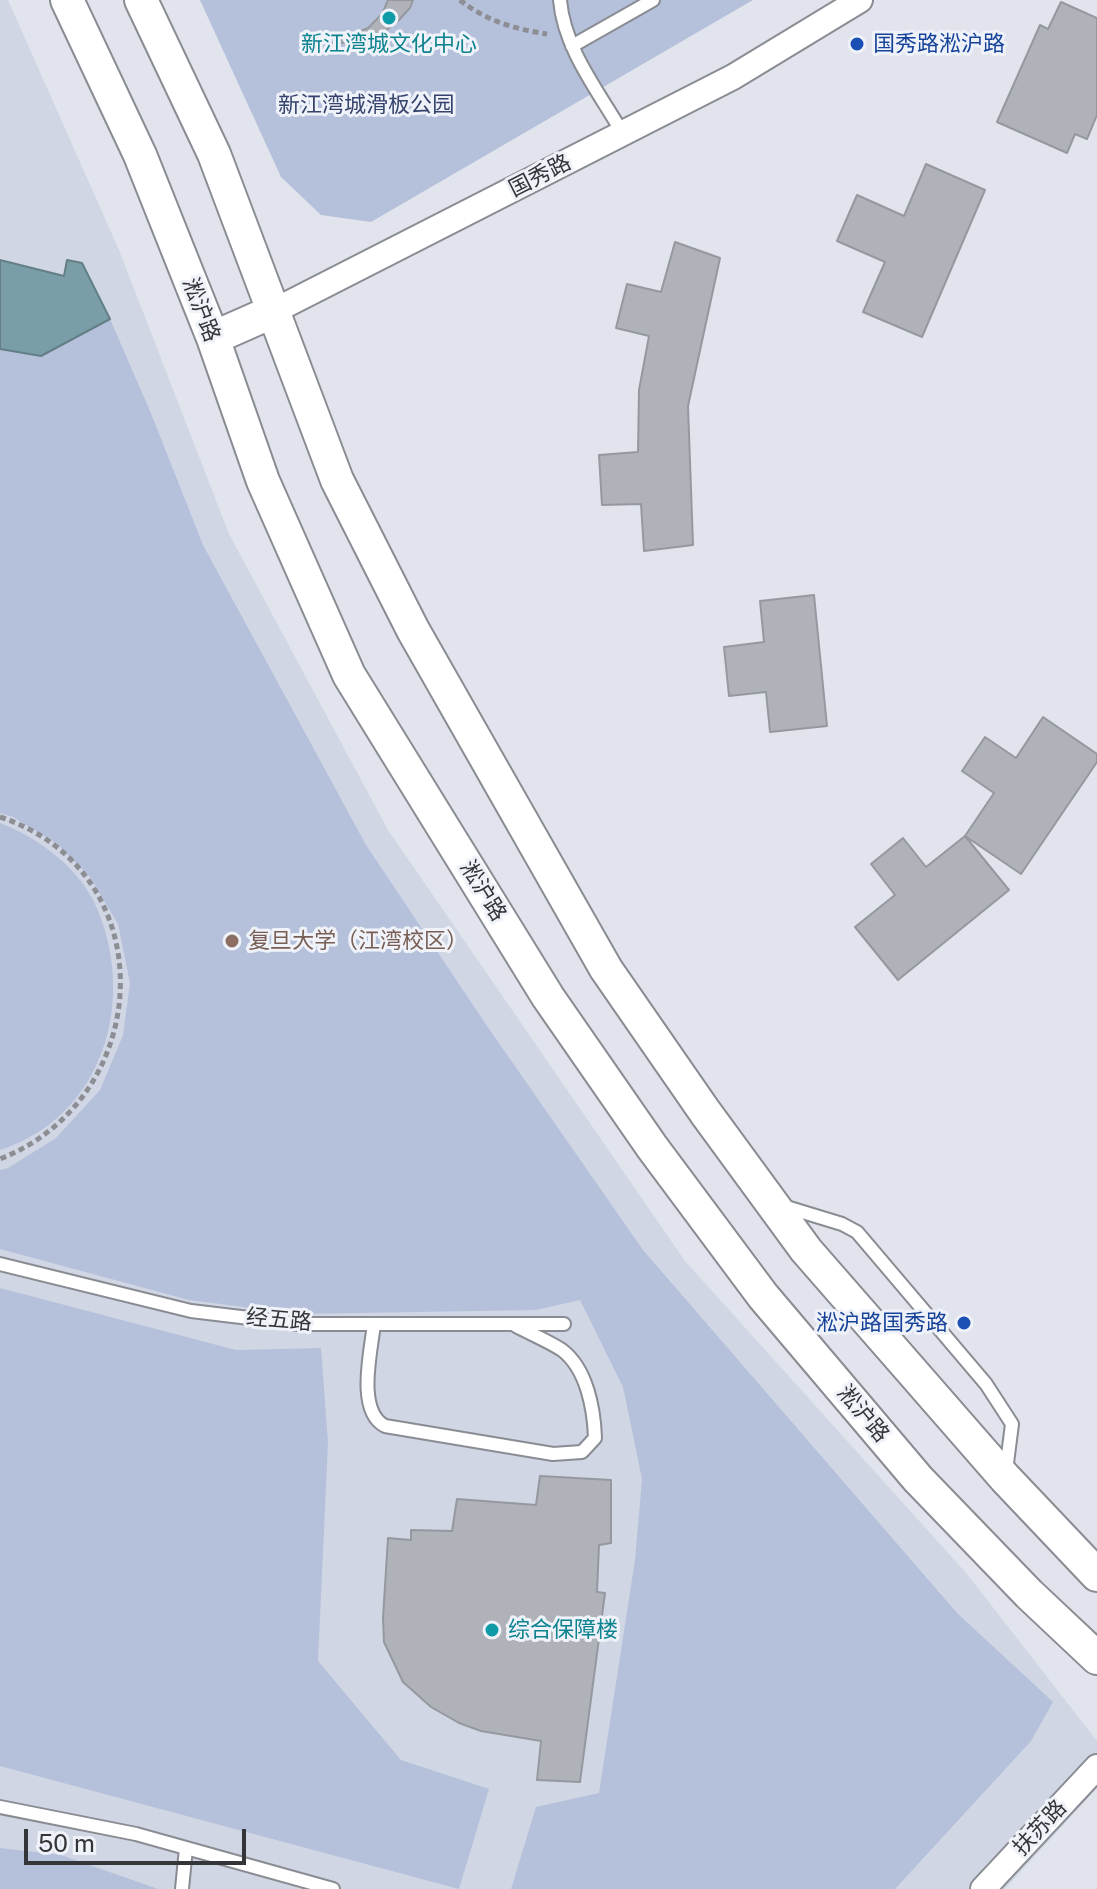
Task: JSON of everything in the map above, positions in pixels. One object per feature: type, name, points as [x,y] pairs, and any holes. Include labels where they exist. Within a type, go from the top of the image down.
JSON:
[{"type":"main road","name":"淞沪路","points":[[67,0],[140,155],[213,338],[263,481],[349,675],[548,997],[652,1147],[763,1296],[918,1479],[1029,1594],[1097,1658]]},
{"type":"main road","points":[[141,0],[214,154],[337,480],[413,630],[606,969],[806,1250],[1005,1478],[1097,1575]]},
{"type":"main road","name":"国秀路","points":[[213,338],[274,311]]},
{"type":"street","name":"国秀路","points":[[274,311],[733,77],[860,0]]},
{"type":"street","name":"扶苏路","points":[[983,1889],[1097,1767]]},
{"type":"lane","points":[[560,0],[570,42],[623,134]]},
{"type":"lane","points":[[570,42],[653,0]]},
{"type":"lane","points":[[771,1202],[842,1224],[857,1232],[913,1296],[986,1384],[1012,1424],[1005,1478]]},
{"type":"lane","name":"经五路","points":[[0,1264],[191,1311],[299,1324],[564,1324]]},
{"type":"lane","points":[[374,1324],[368,1386],[370,1410],[375,1421],[385,1426],[553,1454],[582,1452],[595,1438],[594,1413],[583,1378],[564,1352],[513,1324]]},
{"type":"lane","points":[[0,1807],[136,1834],[333,1889]]},
{"type":"lane","points":[[182,1889],[186,1848]]},
{"type":"path","points":[[460,0],[473,10],[514,29],[570,42]]},
{"type":"path","points":[[0,817],[53,846],[86,878],[106,911],[116,943],[121,982],[112,1040],[90,1089],[41,1137],[0,1159]]},
{"type":"shaded area","name":"复旦大学（江湾校区）","points":[[0,0],[8,0],[119,250],[229,534],[388,830],[685,1261],[967,1574],[1097,1741],[1097,1788],[1005,1889],[0,1889]]},
{"type":"shaded area","points":[[0,260],[64,276],[67,260],[82,263],[110,319],[41,356],[0,349]]},
{"type":"green space","name":"新江湾城滑板公园","points":[[200,0],[753,0],[371,222],[321,215],[281,177]]},
{"type":"green space","points":[[110,319],[203,545],[366,845],[487,1026],[643,1250],[957,1613],[1053,1702],[1031,1741],[895,1889],[511,1889],[536,1807],[599,1793],[635,1560],[642,1479],[623,1387],[580,1300],[536,1310],[298,1314],[189,1300],[0,1249],[0,1170],[56,1138],[100,1090],[123,1035],[130,983],[118,924],[90,877],[56,843],[13,817],[0,813],[0,349],[41,356]]},
{"type":"green space","points":[[0,823],[42,845],[67,866],[88,890],[108,940],[113,977],[111,1014],[103,1050],[87,1082],[65,1111],[36,1134],[0,1150]]},
{"type":"green space","points":[[0,1288],[236,1350],[321,1348],[328,1443],[318,1661],[401,1760],[489,1789],[459,1889],[0,1766]]},
{"type":"green space","points":[[0,1848],[61,1855],[158,1889],[0,1889]]},
{"type":"building","name":"新江湾城文化中心","points":[[388,0],[413,0],[397,22],[375,39],[332,44],[368,28],[382,14]]},
{"type":"building","points":[[1061,2],[1097,18],[1097,115],[1087,139],[1075,134],[1067,153],[997,122],[1040,25],[1048,29]]},
{"type":"building","points":[[926,164],[985,190],[922,337],[863,312],[885,262],[837,241],[857,195],[904,216]]},
{"type":"building","points":[[675,242],[720,258],[688,406],[693,545],[644,551],[641,504],[602,505],[599,455],[638,452],[639,390],[649,336],[616,328],[627,284],[661,292]]},
{"type":"building","points":[[814,595],[827,726],[770,732],[766,692],[729,696],[724,647],[764,642],[760,601]]},
{"type":"building","points":[[1043,717],[1097,754],[1097,762],[1021,874],[965,836],[994,793],[962,771],[985,737],[1016,758]]},
{"type":"building","points":[[965,836],[1009,890],[898,980],[855,927],[895,895],[871,864],[903,838],[926,867]]},
{"type":"building","name":"综合保障楼","points":[[540,1476],[611,1480],[611,1543],[599,1545],[597,1592],[605,1593],[580,1782],[537,1780],[541,1741],[481,1731],[431,1707],[403,1682],[384,1642],[388,1538],[411,1540],[411,1530],[452,1531],[457,1499],[536,1505]]},
{"type":"place","name":"新江湾城文化中心","points":[[389,18]]},
{"type":"place","name":"国秀路淞沪路","points":[[857,44]]},
{"type":"place","name":"复旦大学（江湾校区）","points":[[232,941]]},
{"type":"place","name":"淞沪路国秀路","points":[[964,1323]]},
{"type":"place","name":"综合保障楼","points":[[492,1630]]}]
